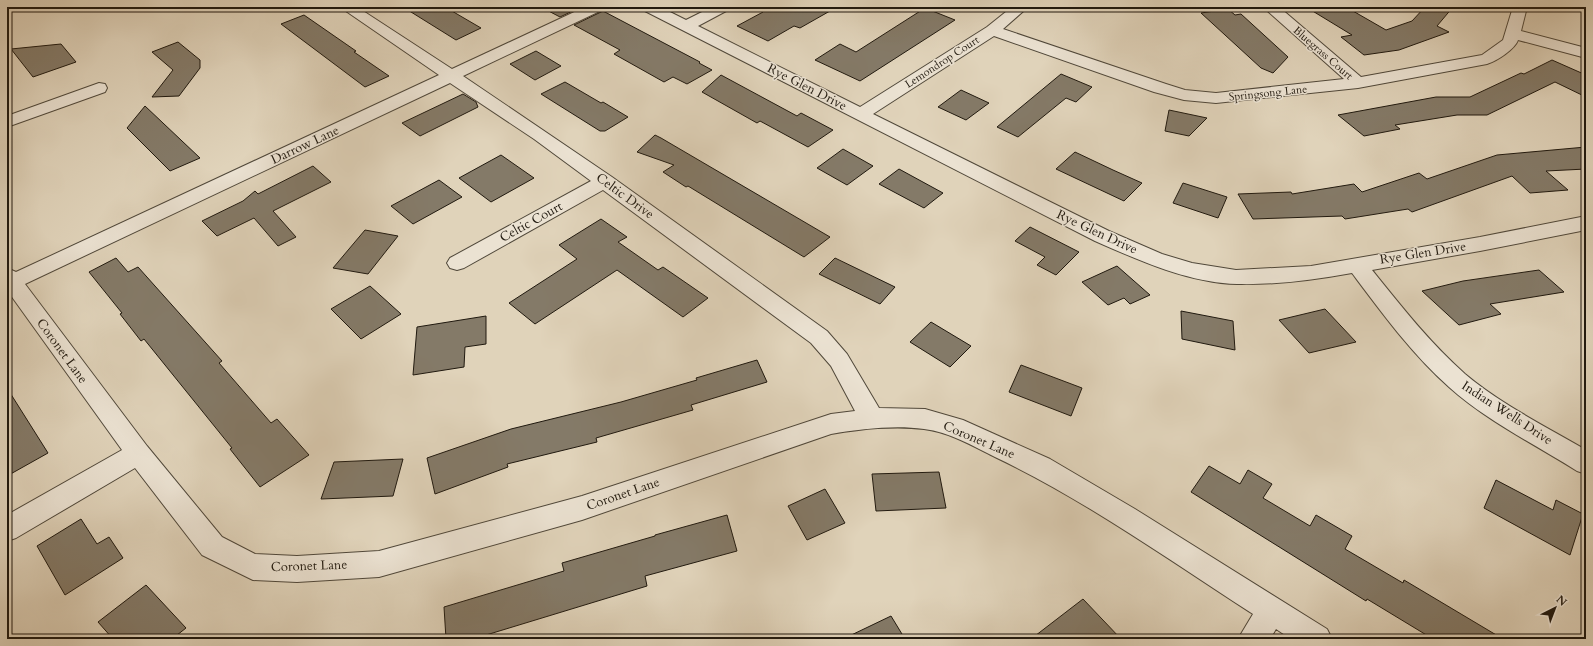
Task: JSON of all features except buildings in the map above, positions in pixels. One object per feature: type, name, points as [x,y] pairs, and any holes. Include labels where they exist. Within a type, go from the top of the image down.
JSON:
[{"type":"street","name":"Celtic Drive","points":[[347,7],[540,135],[819,337],[839,360],[872,418]]},
{"type":"street","name":"Darrow Lane","points":[[9,278],[452,76],[597,7]]},
{"type":"street","name":"Rye Glen Drive","points":[[648,7],[1102,236],[1155,259],[1184,268],[1236,277],[1312,273],[1356,264],[1480,244],[1586,223]]},
{"type":"street","points":[[686,26],[723,7]]},
{"type":"street","name":"Lemondrop Court","points":[[861,114],[992,30],[1021,7]]},
{"type":"street","name":"Bluegrass Court","points":[[1270,7],[1358,83]]},
{"type":"street","name":"Springsong Lane","points":[[992,30],[1184,95],[1216,98],[1358,83],[1487,60],[1510,42],[1520,7]]},
{"type":"street","points":[[1512,33],[1586,53]]},
{"type":"street","points":[[7,122],[99,88]]},
{"type":"street","name":"Celtic Court","points":[[457,263],[605,181]]},
{"type":"street","name":"Indian Wells Drive","points":[[1356,264],[1432,357],[1458,381],[1495,409],[1586,463]]},
{"type":"street","name":"Coronet Lane","points":[[9,278],[138,453],[212,546],[253,567],[297,569],[379,564],[582,508],[831,424],[872,418],[925,419],[962,430],[1041,467],[1126,517],[1317,639]]},
{"type":"street","points":[[7,529],[138,453]]},
{"type":"street","points":[[1253,639],[1272,610]]}]
